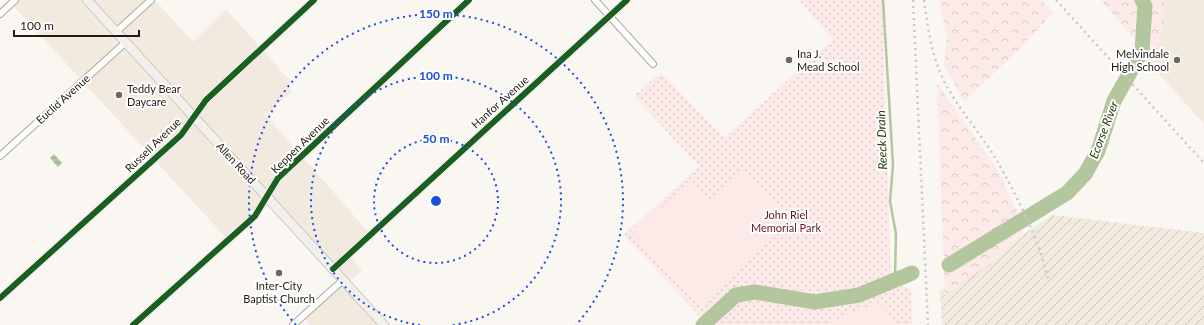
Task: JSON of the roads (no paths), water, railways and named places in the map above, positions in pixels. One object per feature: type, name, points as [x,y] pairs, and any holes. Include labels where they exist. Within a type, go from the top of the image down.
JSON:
[{"type":"main road","name":"Allen Road","points":[[87,0],[384,325]]},
{"type":"street","points":[[0,14],[15,0]]},
{"type":"street","points":[[116,32],[151,0]]},
{"type":"street","name":"Russell Avenue","points":[[0,298],[181,135],[206,100],[314,0]]},
{"type":"street","name":"Keppen Avenue","points":[[133,325],[255,216],[278,178],[469,0]]},
{"type":"street","points":[[595,0],[653,64]]},
{"type":"street","name":"Hanfor Avenue","points":[[333,269],[627,0]]},
{"type":"street","name":"Euclid Avenue","points":[[0,156],[126,42]]},
{"type":"street","points":[[293,325],[343,280]]},
{"type":"waterway","name":"Reeck Drain","points":[[883,0],[893,165],[890,201],[896,234],[895,279]]},
{"type":"waterway","name":"Ecorse River","points":[[949,265],[1067,193],[1085,174],[1098,151],[1114,101],[1142,51],[1145,6],[1142,0]]},
{"type":"waterway","name":"Ecorse River","points":[[703,325],[736,295],[755,292],[815,302],[859,295],[912,273]]},
{"type":"railway","points":[[913,0],[928,325]]},
{"type":"railway","points":[[924,0],[931,44],[941,75],[958,105],[991,151],[1012,188],[1035,237],[1041,253],[1048,282]]},
{"type":"railway","points":[[1056,0],[1204,163]]},
{"type":"place","name":"Ina J. Mead School","points":[[789,60]]},
{"type":"place","name":"Melvindale High School","points":[[1177,60]]},
{"type":"place","name":"Teddy Bear Daycare","points":[[119,95]]},
{"type":"place","name":"Inter-City Baptist Church","points":[[279,273]]},
{"type":"park label","name":"John Riel Memorial Park","points":[[786,221]]}]
